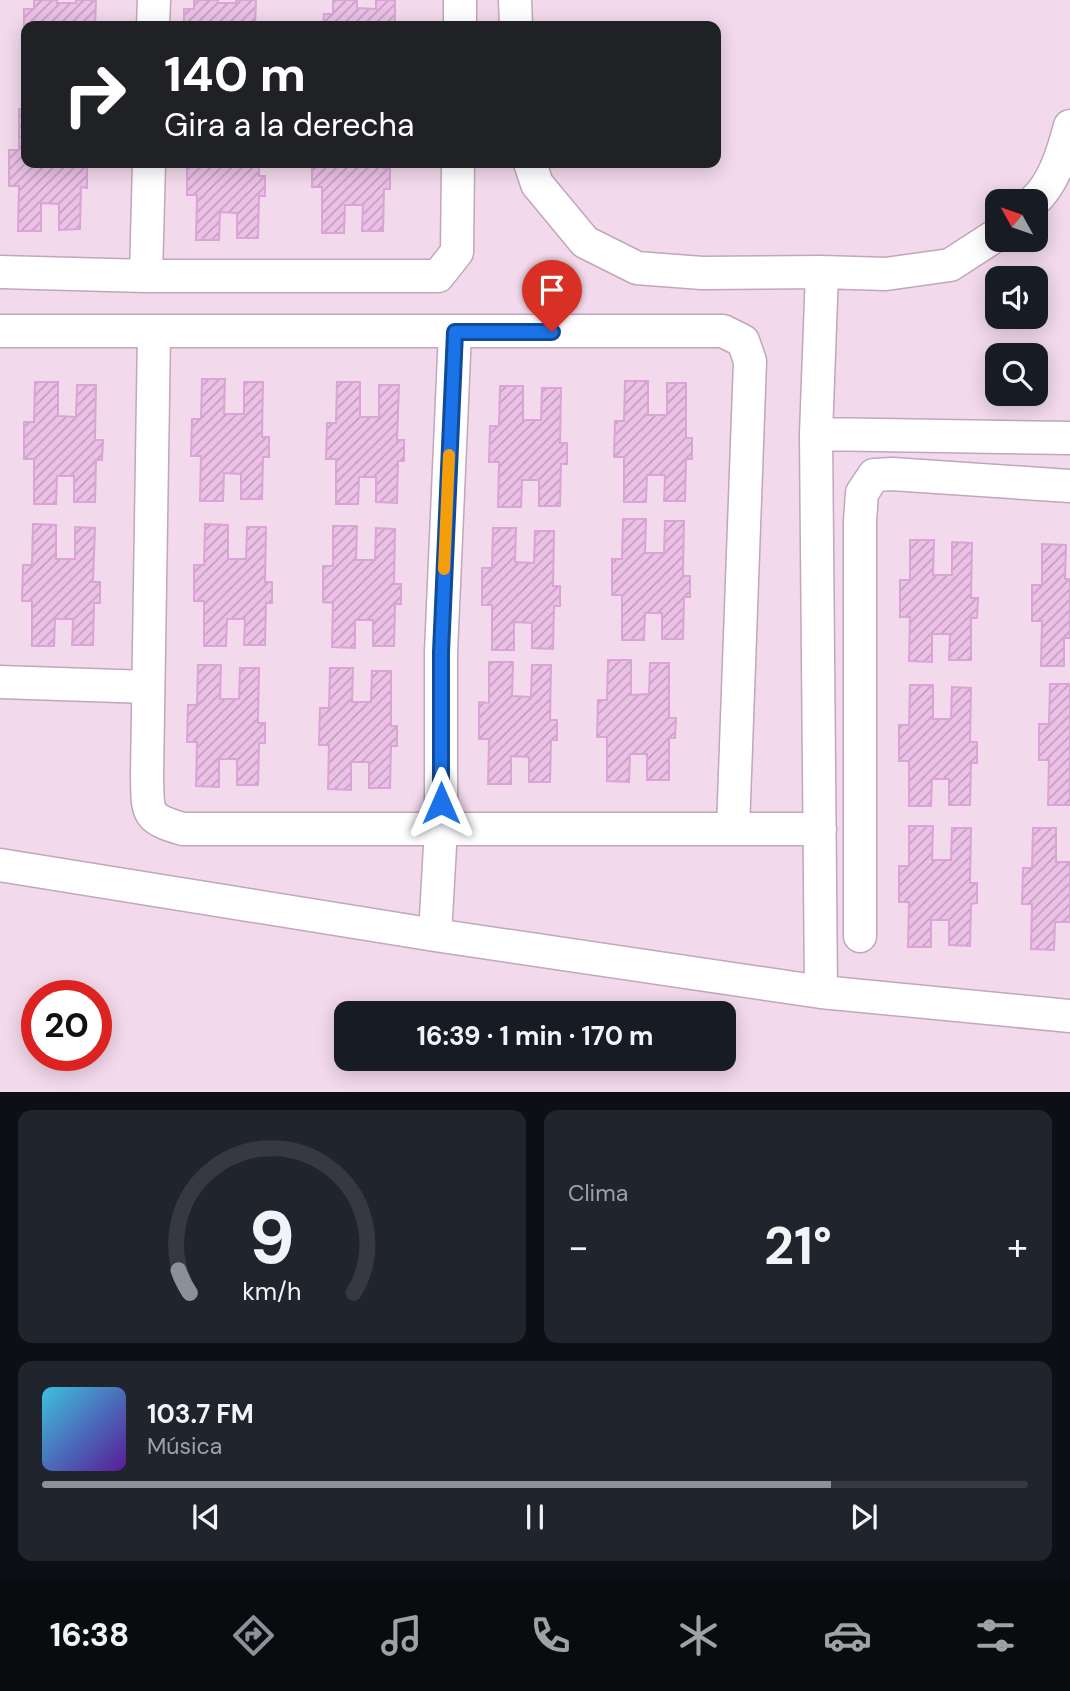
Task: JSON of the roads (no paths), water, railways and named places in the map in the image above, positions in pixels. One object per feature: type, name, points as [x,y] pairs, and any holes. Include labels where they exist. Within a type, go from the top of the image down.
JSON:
[{"type":"street","points":[[153,0],[153,21]]},
{"type":"street","points":[[460,0],[460,21]]},
{"type":"street","points":[[515,0],[516,21]]},
{"type":"street","points":[[1045,189],[1064,148],[1070,126]]},
{"type":"street","points":[[146,276],[149,168]]},
{"type":"street","points":[[0,272],[146,276],[438,276],[457,252],[458,168]]},
{"type":"street","points":[[532,168],[537,184],[585,242],[637,268],[702,273],[887,274],[950,265],[985,242]]},
{"type":"street","points":[[821,272],[816,434],[821,992]]},
{"type":"street","points":[[0,331],[723,331],[743,341],[750,362],[733,830]]},
{"type":"street","points":[[435,934],[441,828],[441,652],[455,332]]},
{"type":"street","points":[[154,333],[148,808],[158,822],[183,830],[820,829]]},
{"type":"street","points":[[816,434],[1070,438]]},
{"type":"street","points":[[1017,482],[1019,437]]},
{"type":"street","points":[[860,936],[862,493],[874,475],[892,474],[1070,486]]},
{"type":"street","points":[[0,682],[148,687]]},
{"type":"street","points":[[0,865],[821,992],[1070,1016]]}]
